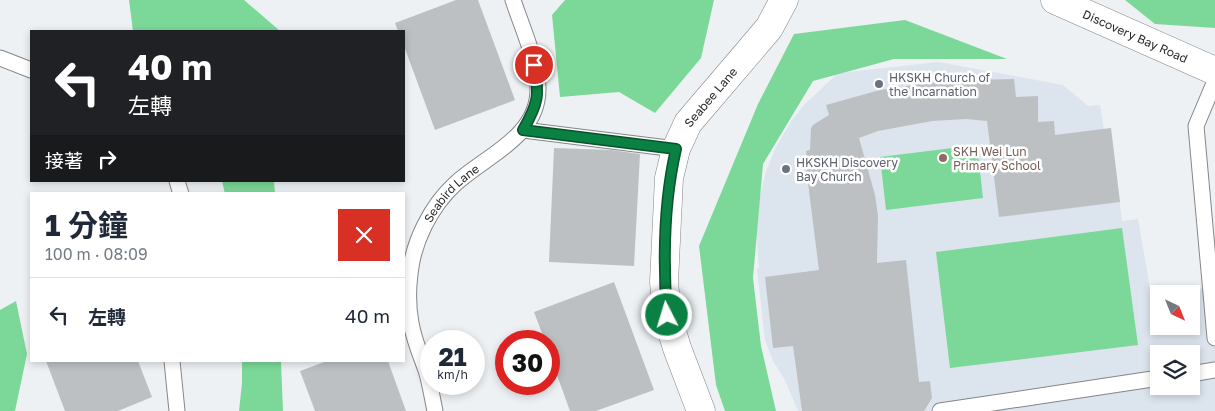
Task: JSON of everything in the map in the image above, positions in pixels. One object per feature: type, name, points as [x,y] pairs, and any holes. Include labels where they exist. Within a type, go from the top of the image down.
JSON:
[{"type":"street","name":"Seabee Lane","points":[[701,411],[677,348],[667,315],[664,282],[670,178],[676,149],[688,123],[769,28],[784,0]]},
{"type":"street","name":"Discovery Bay Road","points":[[1054,0],[1215,71]]},
{"type":"lane","name":"Seabird Lane","points":[[435,411],[426,370],[416,347],[410,322],[408,297],[410,272],[416,248],[425,225],[454,184],[507,145],[523,130],[535,110],[538,88],[534,65],[513,0]]},
{"type":"lane","points":[[0,58],[30,70]]},
{"type":"lane","points":[[1215,81],[1196,126],[1215,338]]},
{"type":"lane","points":[[523,130],[676,149]]},
{"type":"lane","points":[[172,362],[177,411]]},
{"type":"lane","points":[[1200,372],[1215,370]]},
{"type":"lane","points":[[940,411],[1150,379]]},
{"type":"shaded area","points":[[939,62],[1063,85],[1088,106],[1100,105],[1104,129],[1111,129],[1122,221],[1138,219],[1150,288],[1150,335],[1200,335],[1200,289],[1215,287],[1215,411],[798,411],[785,380],[773,361],[765,340],[757,269],[759,268],[756,233],[758,206],[766,171],[777,145],[792,120],[804,105],[838,73]]},
{"type":"green space","points":[[129,0],[244,0],[279,30],[133,30]]},
{"type":"green space","points":[[565,0],[714,0],[701,58],[655,113],[619,92],[560,97],[552,15]]},
{"type":"green space","points":[[1125,0],[1215,0],[1215,28],[1155,24]]},
{"type":"green space","points":[[905,20],[1007,59],[894,59],[813,81],[763,164],[753,278],[761,346],[776,411],[725,411],[716,385],[699,246],[758,104],[794,34]]},
{"type":"green space","points":[[977,145],[983,198],[886,210],[880,157]]},
{"type":"green space","points":[[222,182],[274,182],[275,192],[225,192]]},
{"type":"green space","points":[[1122,228],[1138,345],[950,368],[936,252]]},
{"type":"green space","points":[[16,301],[27,354],[15,411],[0,411],[0,310]]},
{"type":"green space","points":[[242,362],[281,362],[283,411],[239,411]]},
{"type":"building","points":[[456,0],[478,0],[515,100],[435,130],[405,49],[405,30],[398,30],[395,23]]},
{"type":"building","points":[[1014,79],[1016,97],[1038,96],[1038,122],[1054,121],[1055,135],[1111,128],[1120,202],[999,217],[987,121],[966,119],[932,121],[878,131],[859,138],[875,195],[878,216],[877,263],[906,260],[919,382],[930,381],[932,398],[924,411],[802,411],[793,346],[773,348],[765,277],[819,270],[806,167],[808,166],[806,151],[810,150],[811,128],[829,115],[826,105],[880,90],[927,83]]},
{"type":"building","points":[[554,148],[611,150],[640,154],[634,266],[549,262]]},
{"type":"building","points":[[614,282],[654,390],[596,411],[570,411],[560,383],[560,330],[541,330],[534,312]]},
{"type":"building","points":[[46,362],[138,362],[152,397],[118,411],[65,411]]},
{"type":"building","points":[[324,362],[388,362],[406,411],[315,411],[300,371]]},
{"type":"place","name":"HKSKH Church of the Incarnation","points":[[879,84]]},
{"type":"place","name":"SKH Wei Lun Primary School","points":[[943,158]]},
{"type":"place","name":"HKSKH Discovery Bay Church","points":[[786,169]]},
{"type":"route","points":[[534,65],[538,88],[535,110],[523,130],[676,149],[670,178],[664,282],[667,315]]}]
